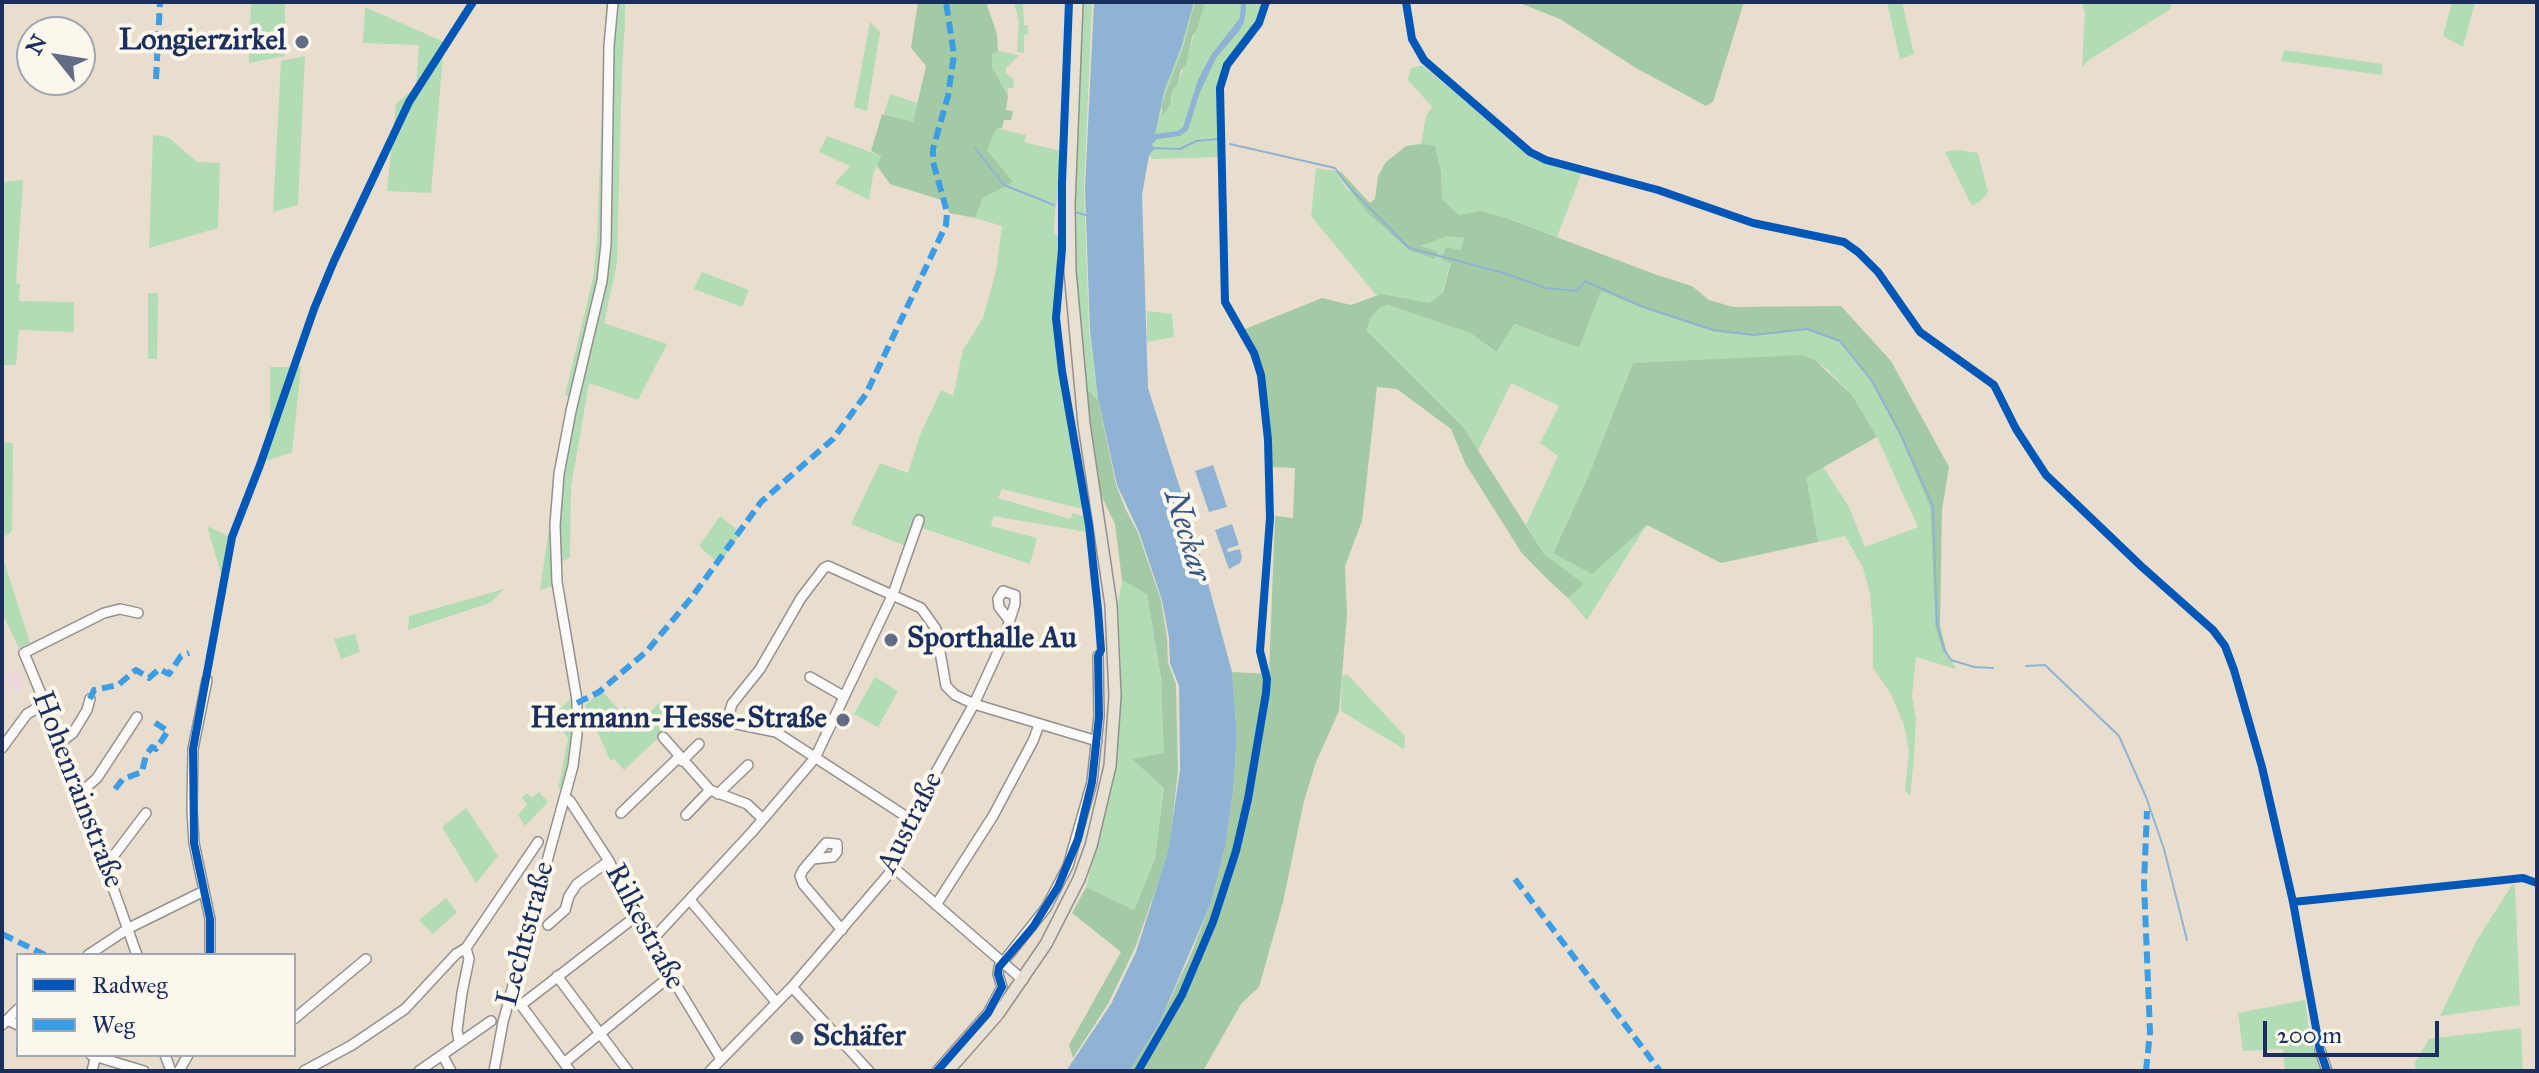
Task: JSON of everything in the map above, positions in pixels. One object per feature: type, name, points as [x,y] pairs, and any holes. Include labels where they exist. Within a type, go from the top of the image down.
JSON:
[{"type":"main road","points":[[948,1071],[1023,980],[1063,912],[1079,879],[1099,818],[1110,766],[1115,696],[1109,581],[1084,424],[1071,286],[1069,205],[1077,2]]},
{"type":"street","name":"Lechtstraße","points":[[494,1071],[503,1022],[565,797],[575,745],[577,703],[557,582],[555,525],[562,459],[602,281],[606,244],[609,46],[613,2]]},
{"type":"street","points":[[651,941],[815,758],[893,594],[919,520]]},
{"type":"street","points":[[910,819],[776,732],[732,723],[729,715],[732,704],[760,669],[801,598],[828,566],[921,608],[936,629],[946,686],[955,695],[974,704],[1097,741]]},
{"type":"street","name":"Hohenrainstraße","points":[[136,953],[105,859],[24,653],[104,613],[120,609],[138,613]]},
{"type":"street","name":"Austraße","points":[[710,1071],[792,987],[894,868],[910,819],[974,704],[1003,641],[1009,620]]},
{"type":"street","points":[[937,1071],[998,998],[1002,987],[998,971],[1046,908],[1068,866],[1092,782],[1097,741],[1098,656]]},
{"type":"street","points":[[810,677],[843,696]]},
{"type":"street","points":[[207,680],[193,749],[192,810],[194,843],[211,933],[210,953]]},
{"type":"street","points":[[61,742],[73,733],[90,699]]},
{"type":"street","points":[[2,748],[27,714],[44,704]]},
{"type":"street","points":[[79,794],[97,778],[137,717]]},
{"type":"street","points":[[936,905],[993,816],[1039,725]]},
{"type":"street","points":[[663,737],[680,760],[714,792],[747,804],[763,819]]},
{"type":"street","points":[[621,813],[699,744]]},
{"type":"street","points":[[686,815],[748,765]]},
{"type":"street","name":"Rilkestraße","points":[[565,797],[609,861],[635,917],[721,1059]]},
{"type":"street","points":[[105,859],[115,854],[146,813]]},
{"type":"street","points":[[304,1071],[352,1045],[405,1009],[456,954],[466,948],[538,842]]},
{"type":"street","points":[[813,859],[800,876],[803,884],[842,930]]},
{"type":"street","points":[[548,925],[565,910],[577,884],[609,861]]},
{"type":"street","points":[[894,868],[1023,980]]},
{"type":"street","points":[[91,953],[129,928],[204,891]]},
{"type":"street","points":[[690,900],[776,1002]]},
{"type":"street","points":[[635,917],[521,1005],[566,1068],[669,977]]},
{"type":"street","points":[[459,1041],[457,1030],[469,959],[466,948]]},
{"type":"street","points":[[296,1017],[366,959]]},
{"type":"street","points":[[557,976],[628,1071]]},
{"type":"street","points":[[792,987],[869,1071]]},
{"type":"street","points":[[419,1071],[491,1021]]},
{"type":"street","points":[[2320,1050],[2327,1071]]},
{"type":"street","points":[[443,1056],[451,1071]]},
{"type":"street","points":[[97,1057],[144,1071]]},
{"type":"shaded area","points":[[10,670],[14,673],[18,671],[24,680],[16,692],[9,683],[2,682]]},
{"type":"green space","points":[[251,2],[285,2],[285,56],[249,63]]},
{"type":"green space","points":[[606,2],[625,2],[625,24],[617,263],[604,323],[667,344],[638,400],[589,383],[571,487],[570,558],[560,562],[562,475],[576,401],[565,395],[593,278],[597,239]]},
{"type":"green space","points":[[918,2],[986,2],[997,34],[998,51],[992,54],[992,67],[1008,96],[1006,110],[1013,111],[1011,120],[1004,120],[1002,128],[996,129],[987,150],[1013,182],[983,198],[975,218],[949,213],[945,201],[890,184],[877,166],[881,156],[871,151],[882,114],[913,122],[926,66],[911,48]]},
{"type":"green space","points":[[1014,2],[1023,2],[1024,25],[1028,25],[1028,34],[1024,35],[1024,53],[1017,52],[1019,22]]},
{"type":"green space","points":[[1081,2],[1092,2],[1084,190],[1089,330],[1098,400],[1084,386],[1074,255]]},
{"type":"green space","points":[[1194,2],[1191,21],[1160,114],[1178,84],[1205,2],[1265,2],[1257,25],[1230,55],[1219,78],[1221,157],[1152,159],[1149,155],[1164,92]]},
{"type":"green space","points":[[1195,2],[1205,2],[1186,65],[1172,91],[1170,105],[1162,116],[1162,104],[1184,44]]},
{"type":"green space","points":[[1517,2],[1744,2],[1713,102],[1706,106],[1636,68],[1560,19]]},
{"type":"green space","points":[[1887,2],[1902,2],[1914,54],[1900,59]]},
{"type":"green space","points":[[2082,2],[2172,2],[2171,9],[2082,67],[2085,13]]},
{"type":"green space","points":[[2452,2],[2475,2],[2463,47],[2443,36]]},
{"type":"green space","points":[[365,7],[442,41],[444,45],[431,193],[387,191],[396,104],[416,87],[419,45],[363,43]]},
{"type":"green space","points":[[870,22],[880,32],[867,111],[854,107]]},
{"type":"green space","points":[[2284,50],[2382,64],[2382,75],[2281,61]]},
{"type":"green space","points":[[998,51],[1019,55],[1006,68],[1006,73],[1013,79],[1014,88],[1008,88],[1008,96],[992,67],[992,54]]},
{"type":"green space","points":[[305,56],[298,205],[273,212],[281,61]]},
{"type":"green space","points":[[1422,65],[1532,158],[1582,172],[1557,237],[1481,211],[1459,215],[1442,199],[1441,171],[1435,147],[1421,144],[1426,116],[1432,107],[1408,80],[1410,69]]},
{"type":"green space","points":[[890,94],[918,103],[913,123],[884,114]]},
{"type":"green space","points":[[996,128],[1026,135],[1024,141],[1027,143],[1061,151],[1054,232],[1059,238],[1053,319],[1083,509],[1002,489],[998,498],[1070,519],[1073,513],[1084,517],[1086,532],[994,516],[991,526],[1037,538],[1030,564],[916,526],[908,547],[851,524],[880,463],[908,473],[920,435],[941,390],[953,396],[963,350],[983,318],[996,271],[1002,226],[975,218],[983,198],[1004,173],[987,150]]},
{"type":"green space","points":[[153,135],[168,137],[197,162],[220,163],[218,228],[149,248]]},
{"type":"green space","points":[[827,136],[881,156],[873,175],[869,200],[835,183],[850,166],[819,152]]},
{"type":"green space","points":[[1406,146],[1435,146],[1441,171],[1442,199],[1459,215],[1481,211],[1506,218],[1692,286],[1709,300],[1733,307],[1841,306],[1891,361],[1949,467],[1942,510],[1940,626],[1946,650],[1943,652],[1935,625],[1930,507],[1899,434],[1871,382],[1840,342],[1807,330],[1754,336],[1714,332],[1601,291],[1579,348],[1514,324],[1496,352],[1470,333],[1388,305],[1381,307],[1370,318],[1367,331],[1463,427],[1544,554],[1584,584],[1568,598],[1546,578],[1521,552],[1465,463],[1451,429],[1397,389],[1377,387],[1362,521],[1345,566],[1347,615],[1339,711],[1316,762],[1304,801],[1283,902],[1259,987],[1241,1004],[1203,1071],[1129,1071],[1159,1024],[1211,903],[1225,847],[1233,793],[1237,736],[1232,672],[1269,674],[1275,516],[1293,518],[1295,468],[1272,467],[1264,375],[1245,329],[1322,298],[1351,305],[1381,294],[1430,303],[1443,292],[1451,263],[1442,260],[1446,247],[1461,250],[1464,238],[1447,236],[1421,246],[1437,252],[1435,259],[1409,250],[1367,212],[1335,171],[1341,172],[1370,203],[1375,199],[1378,176],[1386,162]]},
{"type":"green space","points":[[1945,152],[1978,153],[1988,192],[1972,206]]},
{"type":"green space","points":[[1316,168],[1335,171],[1347,189],[1420,247],[1447,235],[1465,238],[1461,250],[1446,247],[1451,262],[1442,293],[1430,303],[1376,295],[1311,216]]},
{"type":"green space","points":[[23,180],[16,283],[20,284],[19,301],[74,302],[74,332],[19,330],[16,365],[4,365],[2,182]]},
{"type":"green space","points":[[702,272],[749,290],[742,307],[694,289]]},
{"type":"green space","points":[[1601,290],[1714,332],[1754,336],[1807,330],[1823,335],[1840,342],[1871,382],[1899,434],[1930,507],[1935,625],[1943,651],[1946,650],[1956,669],[1916,657],[1912,696],[1916,719],[1910,796],[1905,790],[1909,751],[1904,725],[1891,694],[1873,668],[1870,594],[1863,568],[1845,536],[1818,542],[1805,477],[1823,467],[1849,507],[1865,547],[1918,527],[1877,437],[1852,395],[1828,370],[1815,360],[1633,363],[1588,477],[1553,552],[1592,574],[1647,524],[1587,620],[1568,598],[1583,584],[1544,554],[1526,525],[1558,456],[1540,443],[1559,406],[1511,383],[1477,453],[1463,427],[1367,331],[1370,318],[1381,307],[1388,305],[1470,333],[1495,352],[1513,324],[1579,348]]},
{"type":"green space","points":[[148,293],[158,293],[157,359],[148,359]]},
{"type":"green space","points":[[1147,311],[1172,314],[1174,337],[1147,342]]},
{"type":"green space","points":[[1801,355],[1815,360],[1852,395],[1877,437],[1806,477],[1818,542],[1721,563],[1647,525],[1592,574],[1553,553],[1588,477],[1633,363]]},
{"type":"green space","points":[[270,367],[301,367],[292,452],[266,461],[270,429]]},
{"type":"green space","points":[[1084,386],[1098,400],[1116,485],[1138,533],[1161,600],[1168,663],[1176,684],[1178,770],[1169,852],[1135,948],[1108,1004],[1073,1058],[1069,1045],[1121,952],[1072,913],[1086,887],[1134,910],[1155,859],[1164,788],[1132,759],[1164,753],[1161,679],[1147,594],[1122,580],[1115,524],[1100,493]]},
{"type":"green space","points":[[2,442],[13,443],[12,531],[2,539]]},
{"type":"green space","points":[[557,474],[556,585],[540,590]]},
{"type":"green space","points":[[720,516],[741,533],[719,564],[699,546]]},
{"type":"green space","points":[[207,526],[230,537],[222,577]]},
{"type":"green space","points":[[2,555],[30,643],[19,648],[2,613]]},
{"type":"green space","points":[[1122,580],[1147,593],[1161,681],[1165,753],[1132,759],[1164,787],[1155,859],[1134,910],[1086,887],[1114,773],[1121,666],[1118,604]]},
{"type":"green space","points":[[504,589],[490,603],[408,630],[409,616]]},
{"type":"green space","points":[[355,634],[360,652],[341,659],[334,639]]},
{"type":"green space","points":[[1347,674],[1405,736],[1404,749],[1341,711],[1342,677]]},
{"type":"green space","points":[[875,677],[898,691],[878,727],[854,714]]},
{"type":"green space","points":[[602,691],[619,710],[625,706],[645,728],[656,718],[650,712],[660,702],[670,712],[675,708],[680,713],[685,709],[693,717],[685,727],[677,720],[624,770],[614,759],[610,760],[585,705]]},
{"type":"green space","points":[[574,695],[575,719],[568,778],[558,790],[568,738],[551,718]]},
{"type":"green space","points":[[539,792],[548,802],[525,826],[518,815],[527,805],[522,797],[527,793],[531,798]]},
{"type":"green space","points":[[466,808],[498,856],[476,883],[442,827]]},
{"type":"green space","points":[[2512,885],[2515,885],[2520,1005],[2440,1016],[2477,940]]},
{"type":"green space","points":[[446,898],[457,912],[433,934],[419,920]]},
{"type":"green space","points":[[2305,1000],[2311,1045],[2316,1045],[2321,1071],[2285,1071],[2283,1049],[2243,1051],[2238,1013]]},
{"type":"green space","points":[[2521,1028],[2523,1071],[2415,1071],[2415,1063],[2429,1039]]},
{"type":"water","name":"Neckar","points":[[1094,2],[1194,2],[1164,92],[1155,134],[1178,131],[1183,127],[1198,80],[1211,55],[1240,18],[1241,2],[1246,2],[1244,22],[1216,58],[1200,92],[1188,130],[1180,136],[1157,139],[1151,145],[1155,148],[1149,155],[1142,195],[1148,388],[1195,535],[1232,672],[1237,736],[1225,847],[1211,903],[1159,1024],[1129,1071],[1066,1071],[1111,1004],[1136,952],[1168,852],[1180,770],[1179,686],[1170,663],[1162,600],[1139,532],[1117,485],[1098,399],[1090,331],[1085,189]]},
{"type":"water","points":[[1213,465],[1227,507],[1209,512],[1195,471]]},
{"type":"water","points":[[1232,524],[1239,545],[1227,549],[1228,552],[1240,549],[1242,558],[1240,563],[1229,569],[1215,530]]},
{"type":"waterway","points":[[1153,148],[1180,149],[1196,141],[1217,139]]},
{"type":"waterway","points":[[1230,144],[1335,168],[1349,187],[1409,248],[1504,273],[1546,288],[1577,291],[1585,281],[1643,307],[1714,330],[1754,335],[1807,329],[1840,341],[1872,381],[1933,506],[1937,625],[1945,651],[1951,660],[1974,667],[1993,668]]},
{"type":"waterway","points":[[975,148],[1004,185],[1054,205]]},
{"type":"waterway","points":[[1075,212],[1086,215]]},
{"type":"waterway","points":[[2026,666],[2045,665],[2119,736],[2146,797],[2164,849],[2187,940]]},
{"type":"marked path","points":[[156,79],[160,2]]},
{"type":"marked path","points":[[577,703],[599,692],[647,651],[692,597],[761,502],[833,439],[866,394],[946,225],[947,212],[933,162],[933,149],[948,96],[954,55],[946,2]]},
{"type":"marked path","points":[[90,699],[94,690],[118,685],[136,670],[149,678],[159,669],[169,674],[181,656],[189,653]]},
{"type":"marked path","points":[[115,789],[123,779],[142,772],[146,755],[152,747],[156,749],[168,731],[154,722]]},
{"type":"marked path","points":[[2146,1071],[2150,1032],[2144,883],[2147,811]]},
{"type":"marked path","points":[[1515,879],[1660,1071]]},
{"type":"marked path","points":[[2,934],[41,953]]},
{"type":"cycle path","points":[[210,953],[210,919],[194,843],[193,749],[232,537],[334,261],[409,102],[473,2]]},
{"type":"cycle path","points":[[937,1071],[988,1013],[1002,987],[999,967],[1033,927],[1058,887],[1078,839],[1092,782],[1099,716],[1098,656],[1101,650],[1098,610],[1089,525],[1062,371],[1056,318],[1062,249],[1069,2]]},
{"type":"cycle path","points":[[1138,1071],[1182,995],[1213,922],[1236,851],[1266,693],[1267,679],[1260,651],[1270,518],[1268,440],[1261,375],[1254,353],[1225,302],[1220,88],[1227,65],[1259,23],[1266,2]]},
{"type":"cycle path","points":[[1406,2],[1412,39],[1424,60],[1530,152],[1546,160],[1658,190],[1753,223],[1844,242],[1858,252],[1878,272],[1920,332],[1994,385],[2016,429],[2046,475],[2213,630],[2225,646],[2234,670],[2262,767],[2293,902],[2320,1050],[2327,1071]]},
{"type":"cycle path","points":[[2293,902],[2523,878],[2537,883]]},
{"type":"place","name":"Longierzirkel","points":[[302,42]]},
{"type":"place","name":"Sporthalle Au","points":[[891,640]]},
{"type":"place","name":"Hermann-Hesse-Straße","points":[[843,720]]},
{"type":"place","name":"Schäfer","points":[[797,1038]]}]
